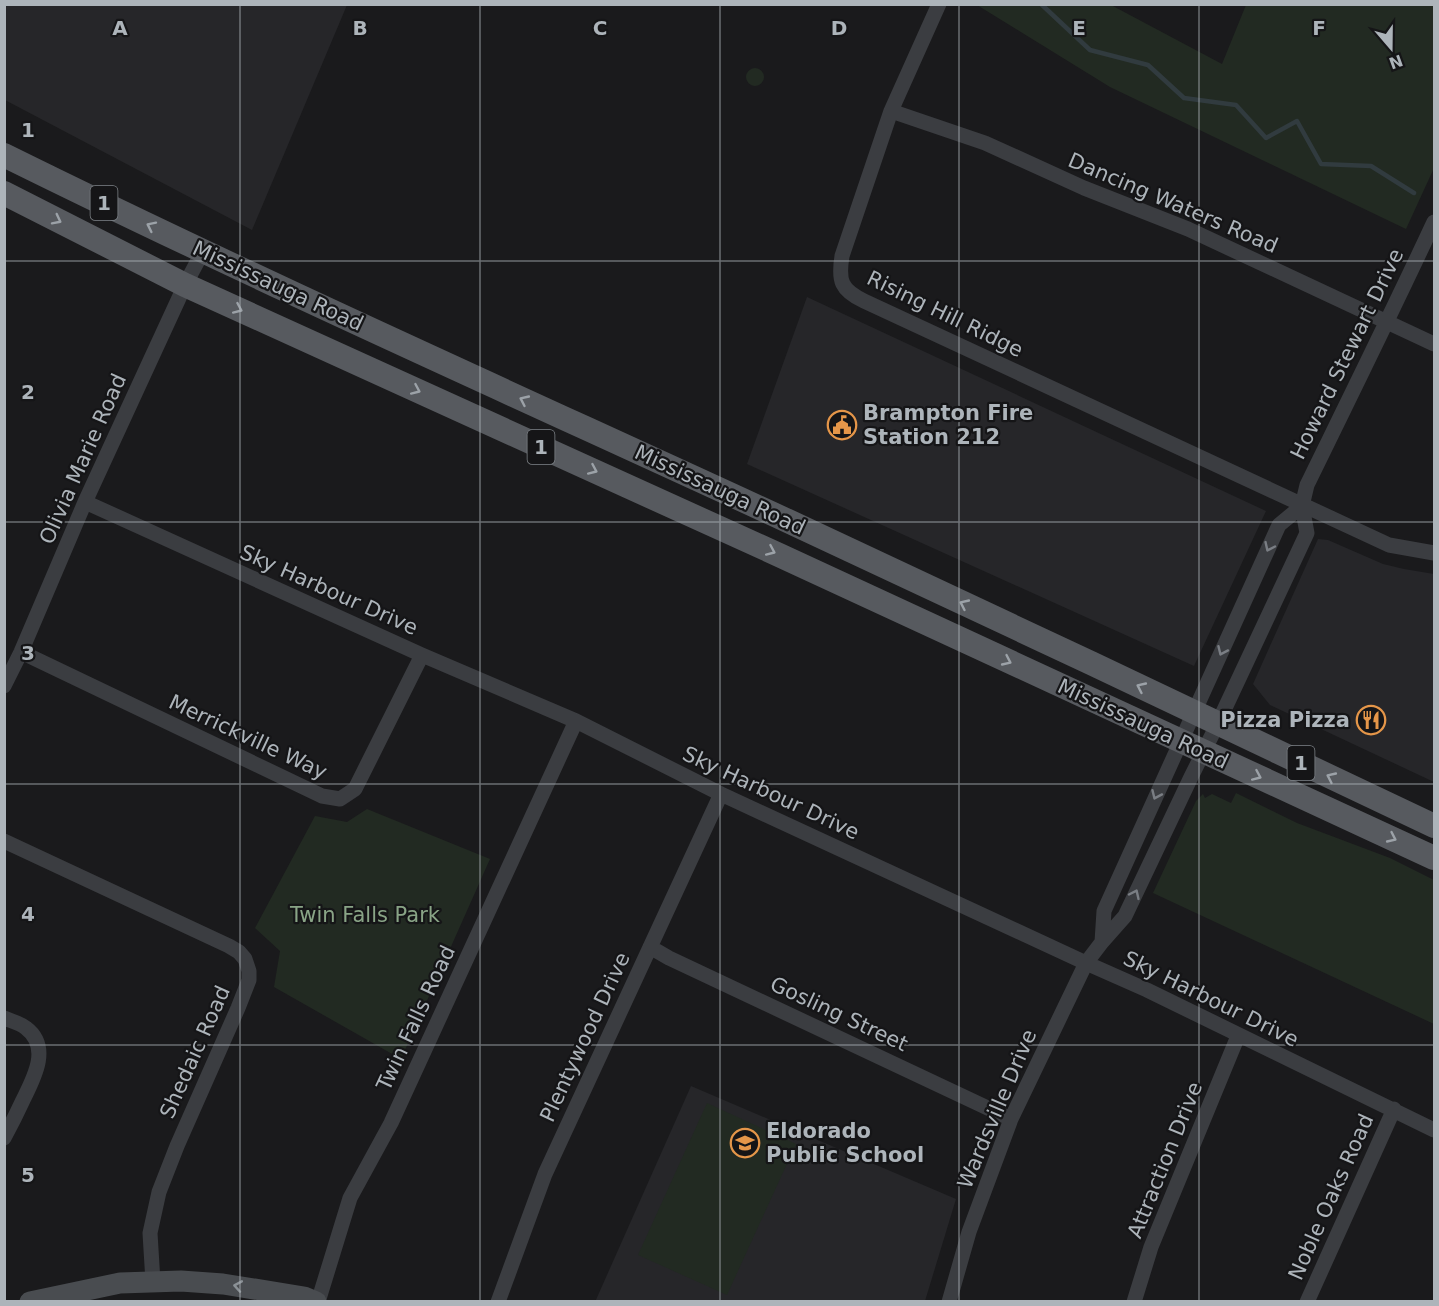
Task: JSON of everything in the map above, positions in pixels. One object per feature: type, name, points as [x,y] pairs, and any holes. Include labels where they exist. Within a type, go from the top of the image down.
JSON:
[{"type":"main road","name":"Mississauga Road","points":[[4,155],[203,251],[791,522],[1434,826]]},
{"type":"main road","name":"Mississauga Road","points":[[4,193],[185,285],[779,555],[1434,858]]},
{"type":"street","name":"Rising Hill Ridge","points":[[939,4],[891,111],[842,256],[839,273],[844,287],[864,301],[1302,506],[1389,545],[1434,553]]},
{"type":"street","name":"Dancing Waters Road","points":[[891,111],[986,143],[1084,188],[1188,229],[1434,345]]},
{"type":"street","name":"Howard Stewart Drive","points":[[1204,752],[1307,533],[1302,506],[1307,485],[1434,222]]},
{"type":"street","name":"Olivia Marie Road","points":[[4,686],[21,652],[85,502],[185,285],[203,251]]},
{"type":"street","name":"Sky Harbour Drive","points":[[85,502],[422,655],[576,721],[721,794],[1147,990],[1434,1130]]},
{"type":"street","points":[[1102,942],[1104,911],[1279,525],[1302,506]]},
{"type":"street","name":"Merrickville Way","points":[[21,652],[322,796],[340,799],[355,789],[422,655]]},
{"type":"street","name":"Twin Falls Road","points":[[317,1302],[350,1198],[391,1123],[576,721]]},
{"type":"street","name":"Wardsville Drive","points":[[949,1302],[969,1232],[1011,1119],[1086,963],[1125,916],[1204,752]]},
{"type":"street","name":"Plentywood Drive","points":[[498,1302],[544,1174],[721,794]]},
{"type":"street","name":"Shedaic Road","points":[[4,841],[229,946],[245,959],[249,980],[159,1192],[150,1233],[153,1282]]},
{"type":"street","name":"Gosling Street","points":[[650,947],[1011,1119]]},
{"type":"street","points":[[4,1018],[26,1028],[35,1039],[39,1052],[39,1063],[33,1080],[4,1138]]},
{"type":"street","name":"Attraction Drive","points":[[1134,1302],[1151,1246],[1238,1036]]},
{"type":"street","name":"Noble Oaks Road","points":[[1307,1302],[1394,1109]]},
{"type":"street","points":[[30,1302],[120,1283],[181,1281],[223,1284],[317,1302]]},
{"type":"shaded area","points":[[4,5],[347,5],[252,230],[5,100]]},
{"type":"shaded area","points":[[807,297],[1266,511],[1194,666],[747,464]]},
{"type":"shaded area","points":[[1318,539],[1328,540],[1383,564],[1434,574],[1434,782],[1270,705],[1253,684]]},
{"type":"shaded area","name":"Eldorado Public School","points":[[691,1086],[956,1199],[925,1301],[595,1302]]},
{"type":"green space","points":[[977,5],[1111,5],[1222,64],[1246,5],[1434,5],[1434,168],[1406,229],[1110,87]]},
{"type":"green space","points":[[755,68],[761,71],[764,77],[761,83],[755,86],[749,83],[746,77],[749,71]]},
{"type":"green space","points":[[1236,793],[1297,823],[1390,858],[1434,880],[1434,1024],[1153,893],[1196,801],[1203,794],[1205,798],[1212,794],[1231,803]]},
{"type":"green space","name":"Twin Falls Park","points":[[367,809],[490,859],[401,1059],[274,987],[280,951],[255,928],[315,816],[347,822]]},
{"type":"green space","points":[[707,1103],[796,1144],[727,1295],[638,1255]]},
{"type":"waterway","points":[[1041,4],[1090,50],[1148,65],[1184,98],[1236,105],[1266,138],[1297,121],[1321,164],[1371,166],[1414,193]]},
{"type":"place","name":"Brampton Fire Station 212","points":[[842,425]]},
{"type":"place","name":"Pizza Pizza","points":[[1371,720]]},
{"type":"place","name":"Eldorado Public School","points":[[745,1143]]}]
